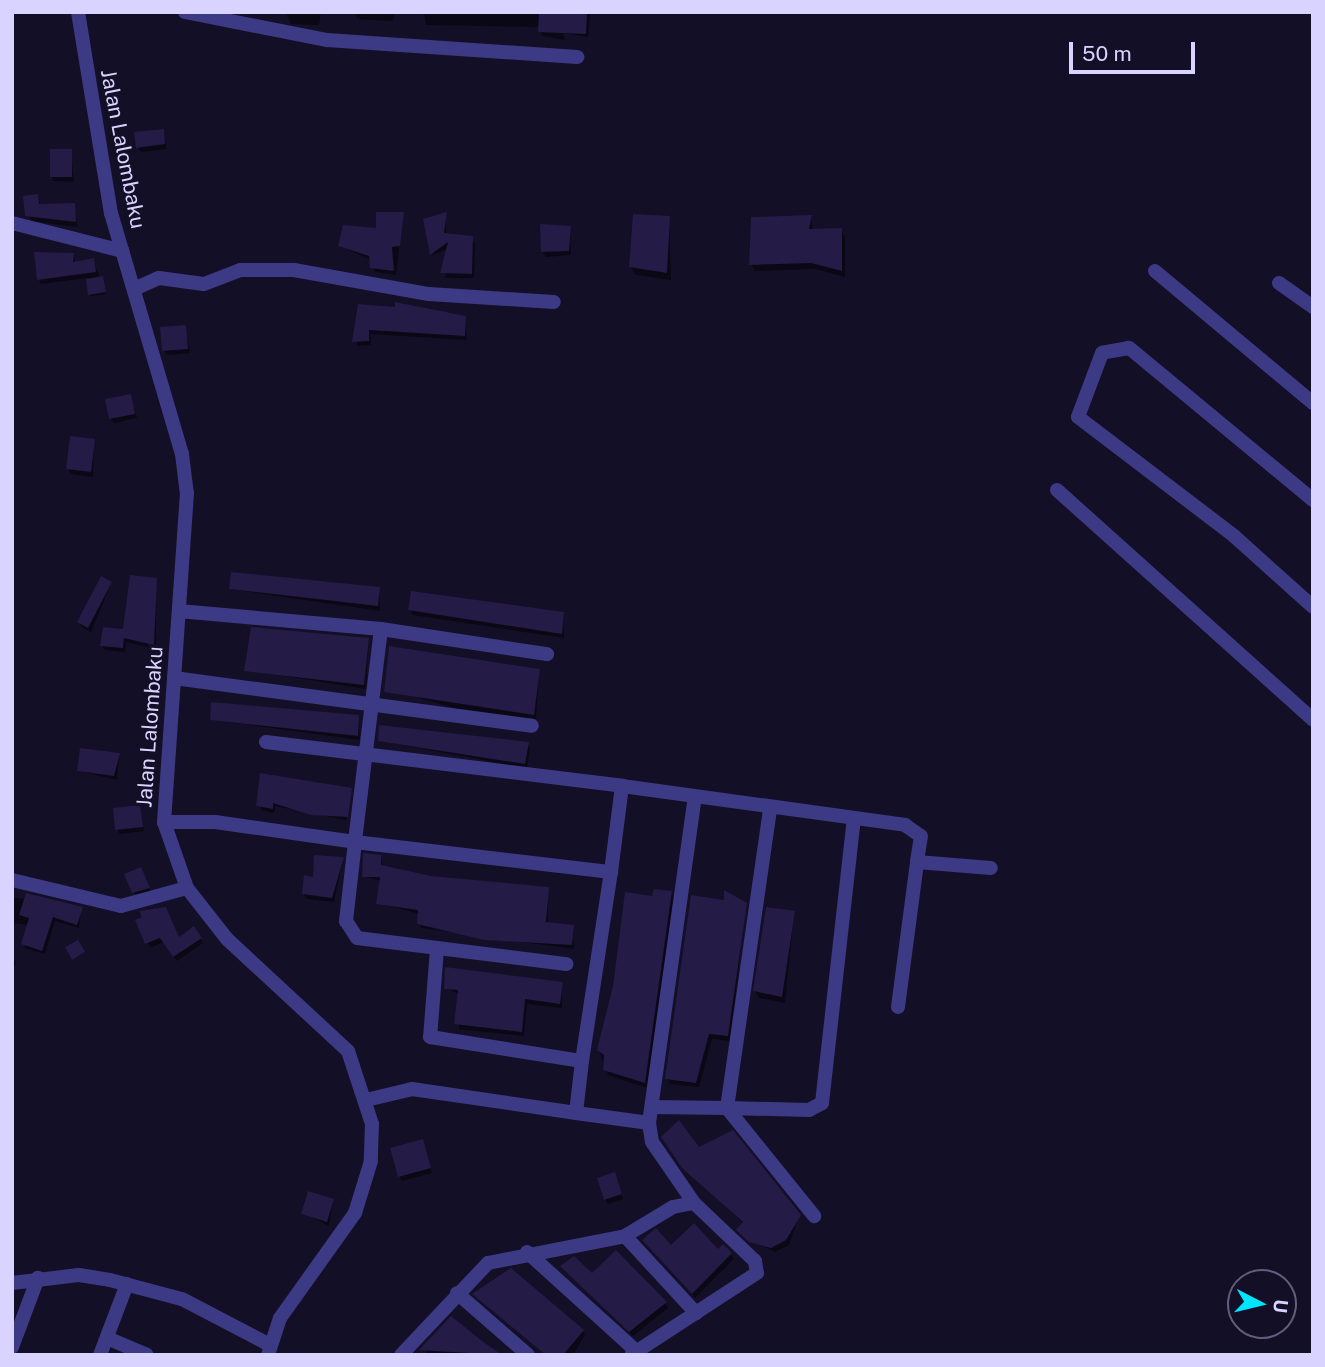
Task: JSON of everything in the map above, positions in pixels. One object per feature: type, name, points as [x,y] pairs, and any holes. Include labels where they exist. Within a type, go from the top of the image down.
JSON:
[{"type":"street","name":"Jalan Lalombaku","points":[[78,12],[95,139],[187,493],[164,822],[187,888],[265,980],[348,1051],[366,1100],[373,1142],[365,1191],[268,1349]]},
{"type":"street","points":[[185,12],[327,40],[577,57]]},
{"type":"street","points":[[12,223],[123,251]]},
{"type":"street","points":[[134,289],[149,279],[204,284],[240,270],[294,270],[429,294],[554,302]]},
{"type":"street","points":[[1155,271],[1313,403]]},
{"type":"street","points":[[1279,283],[1313,307]]},
{"type":"street","points":[[1313,500],[1129,348],[1102,353],[1078,417],[1234,536],[1313,607]]},
{"type":"street","points":[[1057,491],[1313,720]]},
{"type":"street","points":[[179,611],[381,629],[547,653]]},
{"type":"street","points":[[381,629],[355,842],[349,934],[566,964]]},
{"type":"street","points":[[174,678],[532,726]]},
{"type":"street","points":[[265,742],[622,786],[917,830],[917,862],[898,1007]]},
{"type":"street","points":[[576,1113],[622,786]]},
{"type":"street","points":[[527,1252],[634,1353],[755,1276],[757,1268],[694,1203],[652,1142],[649,1123],[695,797]]},
{"type":"street","points":[[770,809],[727,1108],[814,1216]]},
{"type":"street","points":[[652,1107],[809,1110],[822,1103],[854,819]]},
{"type":"street","points":[[164,822],[215,822],[355,842],[611,872]]},
{"type":"street","points":[[917,862],[991,868]]},
{"type":"street","points":[[12,880],[121,906],[187,888]]},
{"type":"street","points":[[437,948],[430,1037],[582,1061]]},
{"type":"street","points":[[366,1100],[412,1089],[649,1123]]},
{"type":"street","points":[[407,1353],[457,1293],[488,1263],[527,1252],[625,1236],[673,1207],[694,1203]]},
{"type":"street","points":[[625,1236],[696,1313]]},
{"type":"street","points":[[12,1283],[79,1275],[127,1284],[182,1300],[268,1349]]},
{"type":"street","points":[[12,1347],[38,1278]]},
{"type":"street","points":[[100,1355],[127,1284]]},
{"type":"street","points":[[457,1293],[528,1355]]},
{"type":"street","points":[[107,1338],[147,1355]]},
{"type":"building","points":[[539,12],[587,12],[586,34],[538,32]]},
{"type":"building","points":[[164,129],[165,144],[136,148],[134,132]]},
{"type":"building","points":[[50,149],[72,149],[72,177],[50,177]]},
{"type":"building","points":[[38,194],[39,204],[75,203],[76,222],[25,216],[23,196]]},
{"type":"building","points":[[376,212],[404,212],[400,246],[392,247],[394,271],[370,268],[369,256],[338,246],[343,225],[376,228]]},
{"type":"building","points":[[447,212],[444,233],[473,236],[472,274],[440,273],[448,242],[430,255],[423,219]]},
{"type":"building","points":[[633,214],[670,216],[667,273],[629,267]]},
{"type":"building","points":[[812,215],[809,229],[842,228],[842,271],[811,263],[749,265],[751,217]]},
{"type":"building","points":[[540,224],[571,226],[569,251],[541,252]]},
{"type":"building","points":[[34,252],[74,253],[73,262],[94,258],[96,272],[37,280]]},
{"type":"building","points":[[103,276],[106,292],[88,295],[86,279]]},
{"type":"building","points":[[395,302],[466,316],[465,336],[369,330],[369,341],[352,342],[358,304],[395,307]]},
{"type":"building","points":[[186,325],[188,349],[162,351],[160,327]]},
{"type":"building","points":[[131,394],[135,414],[109,419],[105,399]]},
{"type":"building","points":[[70,436],[95,439],[91,472],[66,469]]},
{"type":"building","points":[[231,572],[380,587],[378,606],[229,589]]},
{"type":"building","points":[[130,575],[157,578],[154,645],[124,638],[123,648],[100,646],[103,627],[123,629]]},
{"type":"building","points":[[101,576],[112,582],[88,628],[77,622]]},
{"type":"building","points":[[411,591],[564,612],[562,634],[408,610]]},
{"type":"building","points":[[251,627],[369,638],[364,685],[244,671]]},
{"type":"building","points":[[389,646],[540,669],[534,715],[384,692]]},
{"type":"building","points":[[211,702],[359,715],[358,736],[210,720]]},
{"type":"building","points":[[379,725],[529,742],[525,764],[378,741]]},
{"type":"building","points":[[80,748],[120,753],[114,776],[77,771]]},
{"type":"building","points":[[260,773],[352,788],[348,817],[311,815],[273,803],[273,809],[256,806]]},
{"type":"building","points":[[140,805],[143,827],[115,830],[113,808]]},
{"type":"building","points":[[363,853],[381,855],[381,865],[431,876],[549,887],[546,922],[574,925],[572,945],[484,940],[417,924],[418,910],[376,904],[380,877],[362,877]]},
{"type":"building","points":[[314,855],[344,857],[332,898],[302,894],[304,875],[313,877]]},
{"type":"building","points":[[141,867],[150,888],[132,893],[124,874]]},
{"type":"building","points":[[654,889],[672,891],[645,1083],[603,1070],[604,1055],[597,1050],[613,986],[625,892],[652,896]]},
{"type":"building","points":[[724,890],[747,903],[728,1036],[709,1034],[696,1083],[665,1079],[691,895],[724,900]]},
{"type":"building","points":[[26,893],[83,907],[77,925],[53,917],[42,951],[21,944],[29,918],[19,915]]},
{"type":"building","points":[[166,907],[179,937],[194,926],[202,938],[173,957],[160,938],[145,944],[135,920],[142,917],[139,911]]},
{"type":"building","points":[[766,907],[795,911],[782,997],[753,991]]},
{"type":"building","points":[[78,940],[85,952],[72,960],[65,947]]},
{"type":"building","points":[[445,967],[563,982],[560,1004],[525,999],[522,1032],[454,1024],[458,990],[444,989]]},
{"type":"building","points":[[679,1120],[699,1147],[733,1130],[801,1215],[786,1240],[771,1248],[749,1242],[736,1230],[743,1222],[682,1168],[661,1137]]},
{"type":"building","points":[[423,1139],[431,1168],[398,1177],[390,1148]]},
{"type":"building","points":[[615,1172],[622,1194],[604,1200],[597,1178]]},
{"type":"building","points":[[308,1191],[334,1199],[327,1222],[301,1214]]},
{"type":"building","points":[[694,1223],[718,1249],[723,1244],[732,1253],[692,1294],[642,1240],[656,1228],[671,1245]]},
{"type":"building","points":[[616,1250],[667,1302],[629,1332],[560,1266],[574,1256],[592,1273]]},
{"type":"building","points":[[511,1268],[584,1330],[563,1355],[546,1355],[472,1294]]},
{"type":"building","points":[[451,1316],[482,1341],[502,1355],[419,1350]]}]
